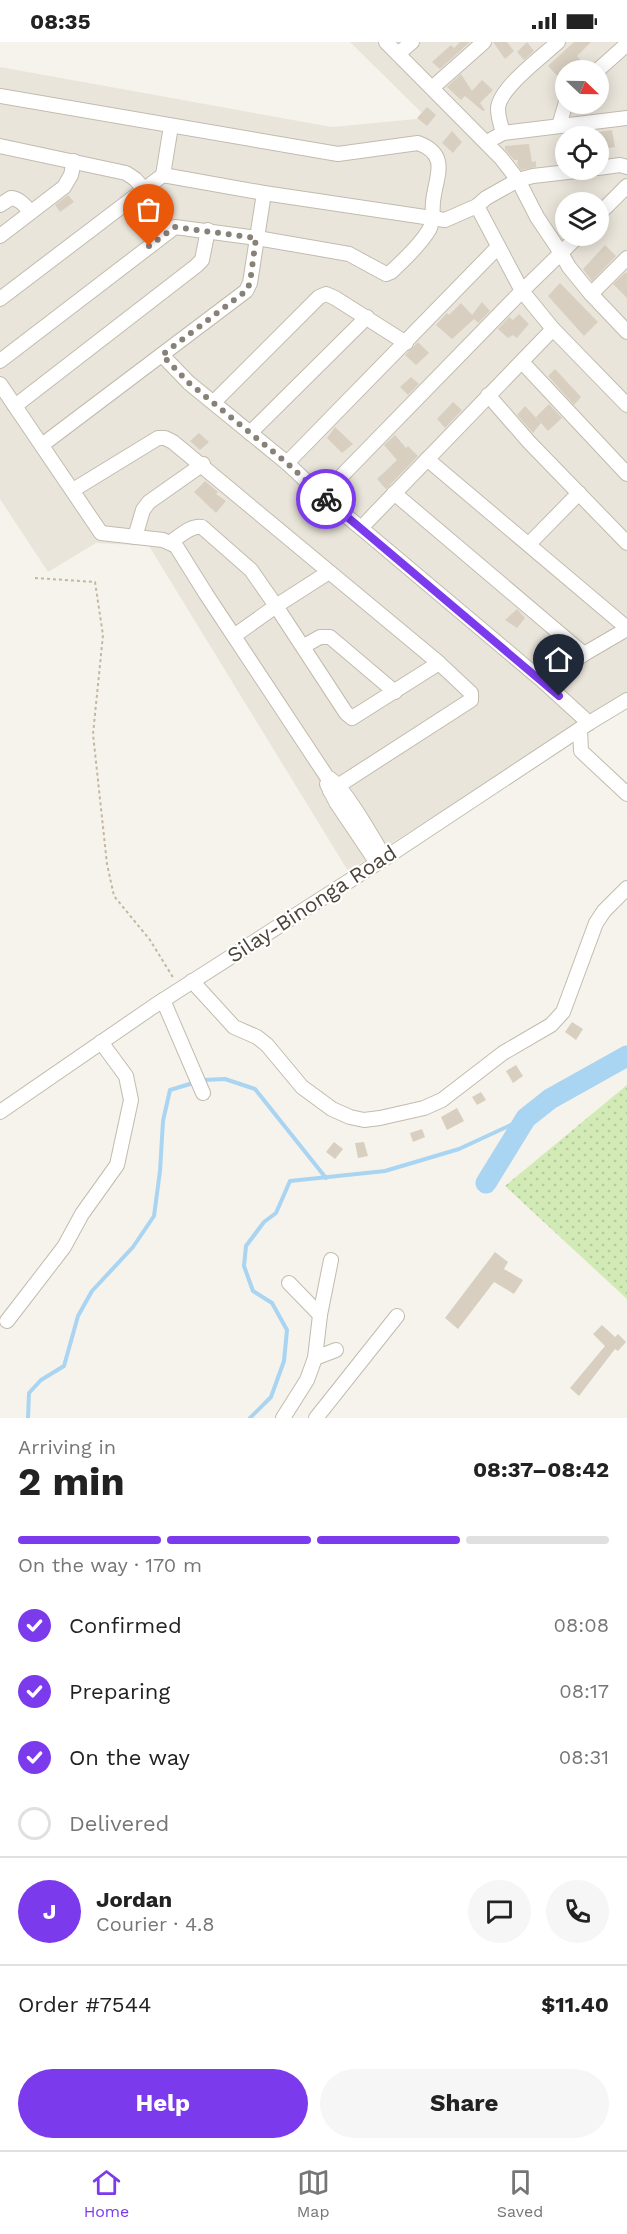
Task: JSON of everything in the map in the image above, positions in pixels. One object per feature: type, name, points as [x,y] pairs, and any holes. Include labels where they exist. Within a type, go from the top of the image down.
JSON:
[{"type":"street","points":[[386,42],[487,142],[518,180],[537,217],[569,267],[627,332]]},
{"type":"street","points":[[398,54],[412,42]]},
{"type":"street","points":[[432,88],[484,42]]},
{"type":"street","points":[[503,133],[498,109],[500,99],[508,88],[558,42]]},
{"type":"street","points":[[609,60],[627,44]]},
{"type":"street","points":[[0,96],[338,154],[418,143],[426,146],[435,155],[440,169],[432,204],[431,225],[424,237],[395,268],[386,274],[348,254],[208,230],[175,227],[0,361]]},
{"type":"street","points":[[562,114],[559,126],[627,118]]},
{"type":"street","points":[[0,299],[163,175],[171,126]]},
{"type":"street","points":[[487,142],[503,133],[555,126]]},
{"type":"street","points":[[0,146],[126,173],[144,189]]},
{"type":"street","points":[[0,236],[64,187],[71,175],[74,161]]},
{"type":"street","points":[[609,166],[620,165],[627,167]]},
{"type":"street","points":[[163,175],[264,193],[445,220],[477,206],[486,198],[518,180],[555,173]]},
{"type":"street","points":[[609,204],[627,186]]},
{"type":"street","points":[[42,445],[246,291],[250,283],[264,193]]},
{"type":"street","points":[[0,205],[15,198],[30,211]]},
{"type":"street","points":[[477,206],[522,291],[554,329],[627,405]]},
{"type":"street","points":[[15,406],[196,266],[202,260],[208,230]]},
{"type":"street","points":[[322,496],[568,246]]},
{"type":"street","points":[[287,463],[498,247]]},
{"type":"street","points":[[591,294],[627,258]]},
{"type":"street","points":[[214,402],[319,297],[327,294],[406,343]]},
{"type":"street","points":[[250,433],[367,317]]},
{"type":"street","points":[[361,528],[554,329]]},
{"type":"street","points":[[162,355],[189,383],[287,463],[322,496],[544,682],[585,726],[581,751],[627,794]]},
{"type":"street","points":[[522,362],[627,474]]},
{"type":"street","points":[[0,384],[101,533],[171,542],[183,554],[206,594],[381,861]]},
{"type":"street","points":[[488,395],[529,442],[627,543]]},
{"type":"street","points":[[73,490],[158,438],[165,438],[173,442],[203,464],[439,663],[471,693],[471,700],[332,785]]},
{"type":"street","points":[[427,459],[627,629],[584,654],[544,682]]},
{"type":"street","points":[[135,537],[143,510],[149,502],[203,464]]},
{"type":"street","points":[[394,493],[584,654]]},
{"type":"street","points":[[529,544],[579,493]]},
{"type":"street","points":[[171,542],[196,526],[202,527],[251,570],[304,646],[349,717],[356,718],[439,663]]},
{"type":"street","points":[[234,636],[329,572]]},
{"type":"street","points":[[304,646],[320,638],[330,637],[395,692]]},
{"type":"street","name":"Silay-Binonga Road","points":[[0,1112],[163,1000],[627,700]]},
{"type":"street","points":[[186,985],[234,1027],[257,1037],[267,1045],[302,1087],[332,1109],[350,1118],[364,1120],[380,1118],[424,1108],[442,1100],[503,1053],[551,1025],[566,1003],[596,923],[604,911],[627,888]]},
{"type":"street","points":[[163,1000],[202,1091]]},
{"type":"street","points":[[7,1321],[64,1247],[82,1214],[117,1165],[131,1100],[126,1076],[101,1042]]},
{"type":"street","points":[[283,1418],[308,1380],[315,1358],[320,1315],[331,1260]]},
{"type":"street","points":[[289,1283],[320,1315]]},
{"type":"street","points":[[316,1418],[397,1316]]},
{"type":"street","points":[[315,1358],[336,1350]]},
{"type":"path","points":[[35,578],[95,582],[103,634],[93,734],[107,864],[114,896],[186,985]]},
{"type":"shaded area","points":[[350,42],[627,42],[627,693],[348,871],[149,546],[96,543],[48,572],[0,499],[0,67],[332,127],[427,118]]},
{"type":"green space","points":[[627,1085],[627,1299],[505,1186]]},
{"type":"building","points":[[460,42],[470,42],[440,69],[432,62],[451,45],[454,48]]},
{"type":"building","points":[[493,42],[507,42],[514,51],[505,59]]},
{"type":"building","points":[[527,42],[534,51],[524,60],[517,52]]},
{"type":"building","points":[[574,42],[591,42],[577,56],[580,60],[555,60],[555,73],[548,66]]},
{"type":"building","points":[[461,74],[472,91],[482,80],[493,90],[480,103],[485,110],[483,111],[465,96],[461,100],[447,87]]},
{"type":"building","points":[[427,107],[436,115],[427,126],[417,118]]},
{"type":"building","points":[[609,130],[612,130],[615,147],[609,148]]},
{"type":"building","points":[[452,131],[462,142],[453,153],[442,143]]},
{"type":"building","points":[[529,144],[532,162],[536,161],[536,167],[521,170],[517,164],[518,160],[514,160],[505,146]]},
{"type":"building","points":[[68,195],[74,202],[60,212],[55,205]]},
{"type":"building","points":[[604,246],[616,256],[592,281],[583,269]]},
{"type":"building","points":[[626,272],[627,274],[627,298],[613,284]]},
{"type":"building","points":[[560,283],[598,322],[584,336],[548,296]]},
{"type":"building","points":[[482,302],[490,311],[478,323],[474,319],[452,339],[436,325],[461,303],[472,315]]},
{"type":"building","points":[[519,314],[529,324],[517,338],[513,335],[508,338],[498,329],[509,317],[513,320]]},
{"type":"building","points":[[418,342],[429,353],[416,365],[405,355]]},
{"type":"building","points":[[555,369],[581,397],[574,405],[548,376]]},
{"type":"building","points":[[411,377],[419,384],[408,395],[400,387]]},
{"type":"building","points":[[453,402],[462,410],[445,428],[437,419]]},
{"type":"building","points":[[549,404],[562,418],[548,431],[536,417]]},
{"type":"building","points":[[525,406],[541,423],[533,433],[517,415]]},
{"type":"building","points":[[335,427],[353,444],[342,453],[327,438]]},
{"type":"building","points":[[199,433],[209,442],[200,450],[190,441]]},
{"type":"building","points":[[395,435],[406,448],[408,446],[418,456],[386,489],[377,479],[397,460],[384,445]]},
{"type":"building","points":[[205,481],[218,492],[216,494],[226,501],[216,513],[194,492]]},
{"type":"building","points":[[517,609],[525,618],[517,628],[505,620]]},
{"type":"building","points":[[572,1022],[583,1029],[576,1040],[565,1032]]},
{"type":"building","points":[[516,1065],[523,1076],[513,1083],[506,1071]]},
{"type":"building","points":[[481,1092],[486,1100],[477,1105],[472,1097]]},
{"type":"building","points":[[457,1108],[464,1121],[447,1130],[441,1117]]},
{"type":"building","points":[[422,1129],[425,1137],[413,1142],[410,1133]]},
{"type":"building","points":[[334,1142],[343,1149],[335,1159],[326,1152]]},
{"type":"building","points":[[364,1142],[368,1156],[358,1158],[355,1143]]},
{"type":"building","points":[[495,1252],[508,1262],[504,1269],[523,1280],[514,1294],[494,1282],[458,1329],[445,1318]]},
{"type":"building","points":[[602,1325],[615,1337],[618,1334],[626,1342],[618,1351],[615,1349],[579,1396],[570,1388],[605,1346],[593,1334]]},
{"type":"waterway","points":[[486,1183],[526,1118],[550,1099],[627,1056]]},
{"type":"waterway","points":[[28,1418],[29,1393],[41,1380],[64,1366],[78,1316],[92,1291],[133,1247],[154,1216],[163,1121],[170,1090],[203,1080],[225,1079],[255,1089],[326,1178]]},
{"type":"waterway","points":[[250,1418],[271,1397],[284,1361],[287,1330],[272,1303],[253,1291],[244,1266],[246,1246],[264,1222],[276,1213],[290,1181],[385,1171],[459,1149],[526,1118]]},
{"type":"way so far","points":[[149,246],[175,227],[256,238],[250,283],[246,291],[162,355],[189,383],[287,463],[326,499]]},
{"type":"route","points":[[326,499],[559,696]]}]
